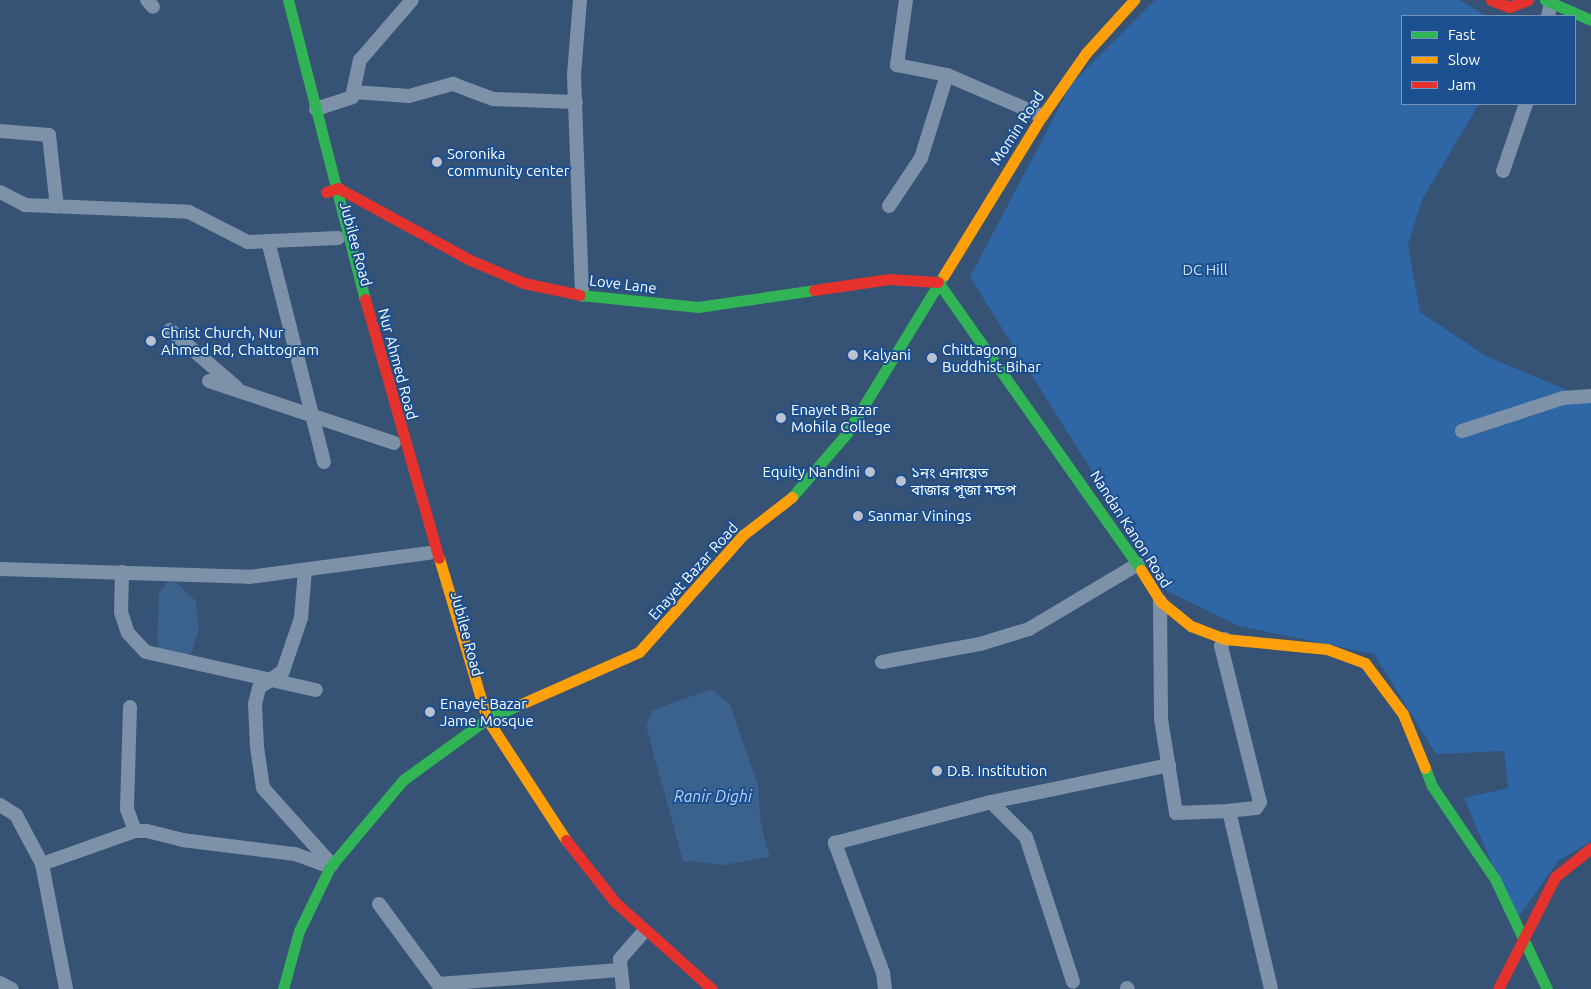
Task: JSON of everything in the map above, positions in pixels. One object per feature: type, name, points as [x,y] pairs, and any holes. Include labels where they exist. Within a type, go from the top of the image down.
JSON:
[{"type":"main road","name":"Jubilee Road","points":[[275,0],[332,190],[338,238],[394,443],[429,553],[476,727]]},
{"type":"main road","name":"Nur Ahmed Road","points":[[288,0],[316,109],[332,190],[391,399],[487,719],[566,840],[639,936]]},
{"type":"main road","name":"Momin Road","points":[[938,282],[1042,116],[1086,53],[1134,0]]},
{"type":"main road","points":[[1491,0],[1509,7],[1528,0]]},
{"type":"main road","points":[[1548,6],[1576,15]]},
{"type":"main road","points":[[1576,15],[1591,20]]},
{"type":"main road","name":"Love Lane","points":[[332,190],[470,260],[524,283],[582,295],[698,307],[889,279],[938,282]]},
{"type":"main road","name":"Nandan Kanon Road","points":[[938,282],[1138,564],[1160,601],[1191,626],[1225,639],[1327,649],[1366,663],[1403,714],[1432,786],[1496,880],[1522,944],[1547,989]]},
{"type":"main road","name":"Enayet Bazar Road","points":[[283,989],[299,931],[331,866],[403,780],[487,719],[639,652],[743,535],[809,482],[847,433],[938,282]]},
{"type":"main road","points":[[476,727],[613,919]]},
{"type":"main road","points":[[1498,989],[1555,877],[1591,848]]},
{"type":"main road","points":[[624,932],[639,936],[712,989]]},
{"type":"main road","points":[[639,936],[649,953]]},
{"type":"street","points":[[316,109],[345,101],[354,92],[360,60],[412,0]]},
{"type":"street","points":[[580,0],[576,102],[582,295]]},
{"type":"street","points":[[906,0],[897,65],[947,75],[1042,116]]},
{"type":"street","points":[[889,206],[921,158],[947,75]]},
{"type":"street","points":[[354,92],[410,96],[453,84],[493,99],[576,102]]},
{"type":"street","points":[[1503,171],[1526,105]]},
{"type":"street","points":[[0,131],[49,135],[57,207]]},
{"type":"street","points":[[0,192],[25,205],[189,212],[248,242],[338,238]]},
{"type":"street","points":[[268,241],[314,416],[324,462]]},
{"type":"street","points":[[170,330],[242,392]]},
{"type":"street","points":[[209,382],[394,443]]},
{"type":"street","points":[[1462,431],[1563,398],[1591,396]]},
{"type":"street","points":[[0,569],[249,577],[429,553]]},
{"type":"street","points":[[882,662],[980,644],[1029,629],[1138,564]]},
{"type":"street","points":[[305,570],[301,618],[283,671],[259,688],[255,704],[262,788],[331,866]]},
{"type":"street","points":[[122,572],[121,612],[128,633],[146,652],[316,690]]},
{"type":"street","points":[[1160,601],[1161,718],[1176,814],[1256,808],[1260,802],[1220,646],[1225,639]]},
{"type":"street","points":[[130,707],[126,809],[135,830]]},
{"type":"street","points":[[885,989],[883,973],[835,843],[991,802],[1169,764]]},
{"type":"street","points":[[991,802],[1030,844],[1073,982]]},
{"type":"street","points":[[0,805],[16,815],[42,864],[66,989]]},
{"type":"street","points":[[1229,811],[1271,989]]},
{"type":"street","points":[[42,864],[135,830],[295,854],[331,866]]},
{"type":"street","points":[[379,904],[438,984],[620,970]]},
{"type":"street","points":[[623,989],[620,958],[639,936]]},
{"type":"street","points":[[0,983],[12,989]]},
{"type":"green space","name":"DC Hill","points":[[1155,0],[1459,0],[1484,15],[1401,15],[1401,105],[1478,105],[1423,198],[1408,244],[1420,312],[1486,356],[1591,400],[1591,841],[1558,861],[1516,921],[1464,798],[1508,788],[1504,751],[1436,754],[1374,654],[1239,626],[1167,591],[970,277],[1072,83]]},
{"type":"water","points":[[175,581],[196,601],[199,629],[190,657],[159,649],[157,644],[159,593],[167,582]]},
{"type":"water","name":"Ranir Dighi","points":[[711,689],[730,704],[758,786],[761,825],[770,857],[723,865],[683,861],[646,726],[653,710]]},
{"type":"traffic: fast","points":[[288,0],[365,299]]},
{"type":"traffic: fast","points":[[1545,0],[1591,20]]},
{"type":"traffic: fast","points":[[792,497],[847,433],[944,275]]},
{"type":"traffic: fast","points":[[938,282],[1141,570]]},
{"type":"traffic: fast","points":[[580,295],[698,307],[814,290]]},
{"type":"traffic: fast","points":[[283,989],[299,931],[330,867],[403,780],[487,719],[521,704]]},
{"type":"traffic: fast","points":[[1425,768],[1432,786],[1495,879],[1547,989]]},
{"type":"traffic: slow","points":[[944,275],[1042,116],[1086,53],[1134,0]]},
{"type":"traffic: slow","points":[[521,704],[639,652],[743,535],[792,497]]},
{"type":"traffic: slow","points":[[439,558],[487,719],[566,840]]},
{"type":"traffic: slow","points":[[1141,570],[1160,601],[1191,626],[1225,639],[1327,649],[1365,663],[1403,714],[1425,768]]},
{"type":"traffic: jam","points":[[1491,0],[1509,7],[1528,0]]},
{"type":"traffic: jam","points":[[326,192],[338,188],[470,260],[524,283],[580,295]]},
{"type":"traffic: jam","points":[[814,290],[889,279],[938,282]]},
{"type":"traffic: jam","points":[[365,299],[439,558]]},
{"type":"traffic: jam","points":[[566,840],[615,902],[712,989]]},
{"type":"traffic: jam","points":[[1498,989],[1555,877],[1591,848]]},
{"type":"place","name":"Soronika community center","points":[[437,162]]},
{"type":"place","name":"Christ Church, Nur Ahmed Rd, Chattogram","points":[[151,341]]},
{"type":"place","name":"Kalyani","points":[[853,355]]},
{"type":"place","name":"Chittagong Buddhist Bihar","points":[[932,358]]},
{"type":"place","name":"Enayet Bazar Mohila College","points":[[781,418]]},
{"type":"place","name":"Equity Nandini","points":[[870,472]]},
{"type":"place","name":"১নং এনায়েত বাজার পূজা মন্ডপ","points":[[901,481]]},
{"type":"place","name":"Sanmar Vinings","points":[[858,516]]},
{"type":"place","name":"Enayet Bazar Jame Mosque","points":[[430,712]]},
{"type":"place","name":"D.B. Institution","points":[[937,771]]}]
